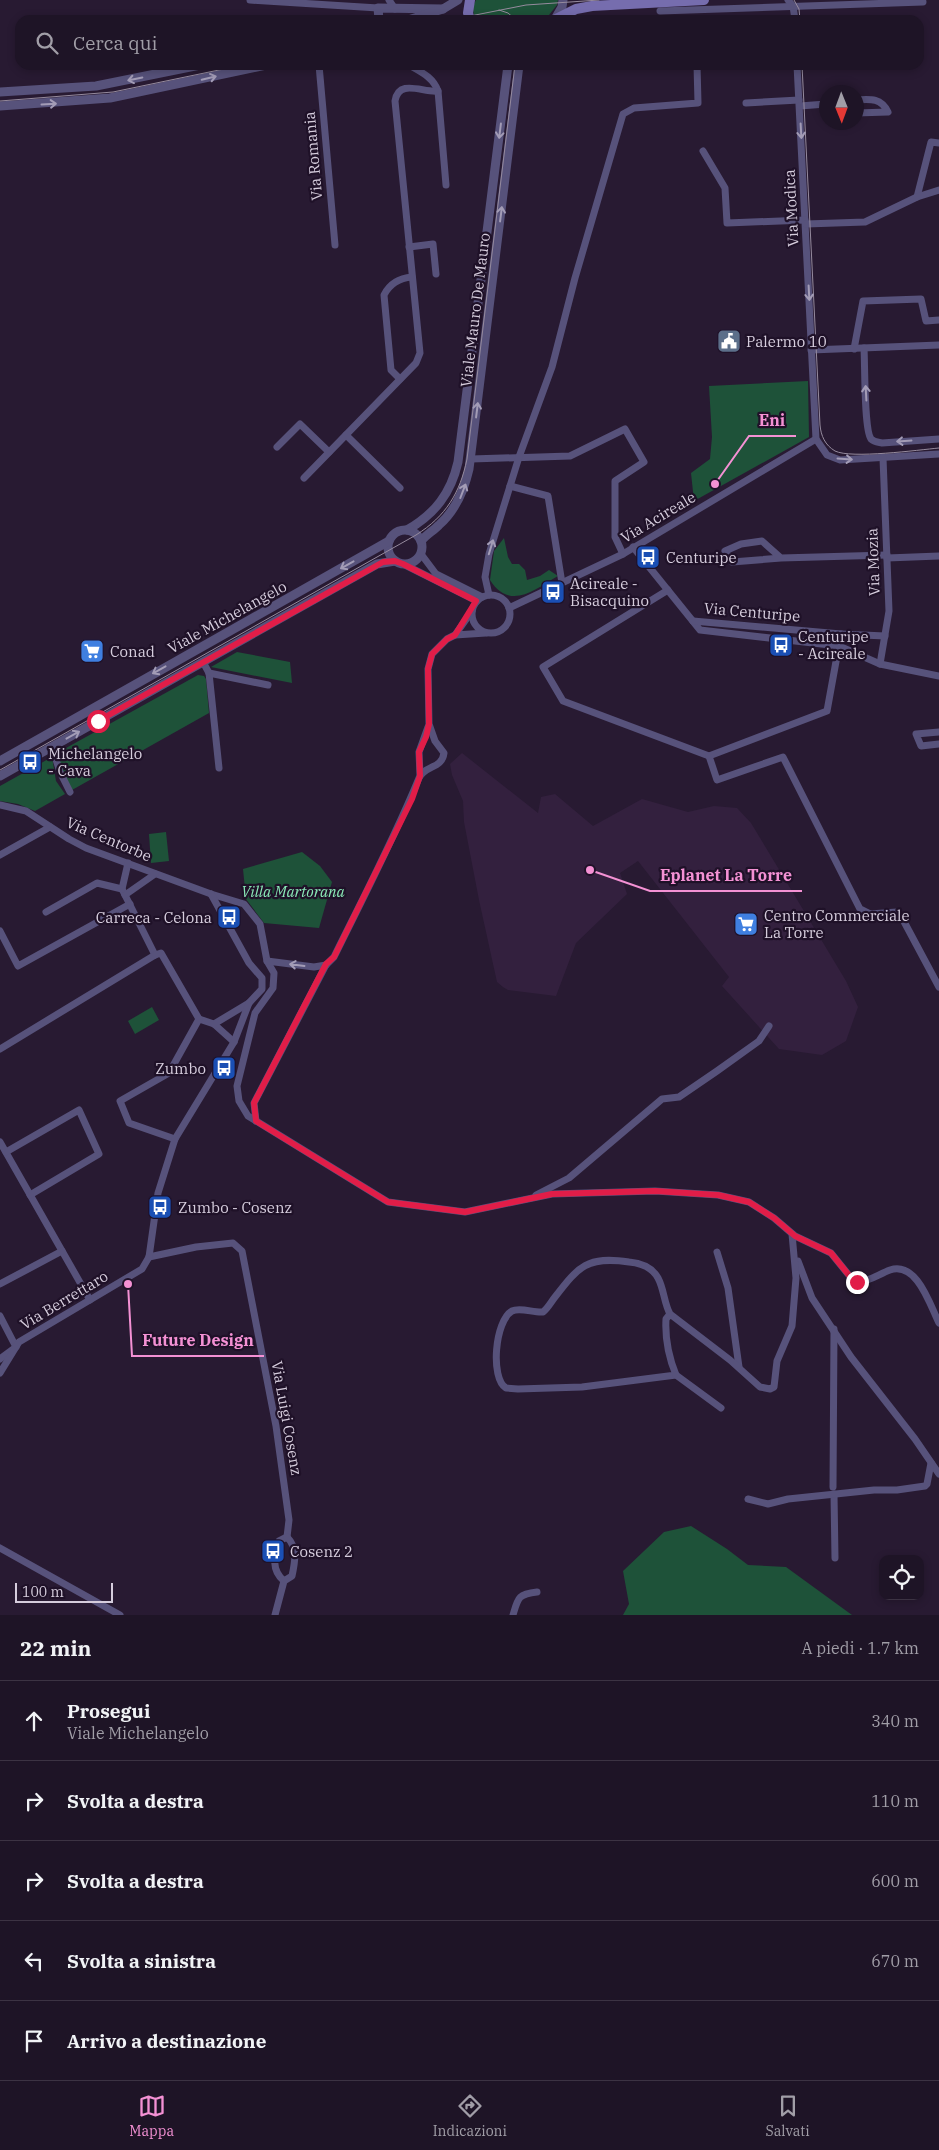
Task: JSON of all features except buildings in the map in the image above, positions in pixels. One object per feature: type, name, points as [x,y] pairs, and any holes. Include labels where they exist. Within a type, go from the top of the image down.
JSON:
[{"type":"main road","points":[[469,15],[470,0]]},
{"type":"main road","points":[[564,15],[576,9],[592,6],[660,7],[704,0]]},
{"type":"street","points":[[250,0],[395,9],[445,8]]},
{"type":"street","points":[[390,0],[395,9]]},
{"type":"street","points":[[423,15],[445,8],[456,0]]},
{"type":"street","points":[[557,15],[562,7],[563,0]]},
{"type":"street","points":[[660,15],[660,7],[791,3],[923,2]]},
{"type":"street","points":[[378,8],[379,15]]},
{"type":"street","points":[[0,92],[106,84],[175,70]]},
{"type":"street","points":[[0,106],[110,98],[236,70]]},
{"type":"street","name":"Via Romania","points":[[319,70],[335,245]]},
{"type":"street","points":[[417,70],[435,82],[438,90],[446,185]]},
{"type":"street","name":"Viale Mauro De Mauro","points":[[407,530],[427,516],[439,504],[450,488],[458,462],[507,70]]},
{"type":"street","name":"Viale Mauro De Mauro","points":[[421,541],[454,508],[464,490],[471,459],[518,70]]},
{"type":"street","points":[[455,635],[482,598],[486,567],[519,456],[552,367],[575,278],[623,114],[634,108],[698,103],[696,70]]},
{"type":"street","name":"Via Modica","points":[[797,70],[816,439]]},
{"type":"street","points":[[304,478],[416,363],[420,353],[396,96],[405,88],[416,87],[429,92],[438,90]]},
{"type":"street","points":[[13,92],[14,105]]},
{"type":"street","points":[[864,100],[874,99],[884,104],[888,112],[864,113]]},
{"type":"street","points":[[746,103],[819,104]]},
{"type":"street","points":[[917,197],[931,142],[939,143]]},
{"type":"street","points":[[703,151],[725,188],[727,223],[865,222],[917,197],[939,190]]},
{"type":"street","points":[[409,247],[433,244],[436,274]]},
{"type":"street","points":[[400,380],[391,370],[384,295],[388,288],[402,278],[412,277]]},
{"type":"street","points":[[854,349],[863,302],[921,299],[926,322],[939,320]]},
{"type":"street","points":[[811,350],[939,345]]},
{"type":"street","points":[[864,348],[868,432],[870,438],[875,442],[882,443],[939,439]]},
{"type":"street","points":[[277,447],[300,424],[329,452]]},
{"type":"street","points":[[471,459],[519,456],[570,456],[625,430],[644,462],[615,480],[615,537],[623,554]]},
{"type":"street","points":[[346,435],[400,488]]},
{"type":"street","points":[[816,439],[827,455],[840,460],[939,454]]},
{"type":"street","name":"Via Acireale","points":[[509,608],[623,554],[816,439]]},
{"type":"street","name":"Via Mozia","points":[[880,664],[889,611],[883,458]]},
{"type":"street","points":[[510,486],[548,496],[562,583]]},
{"type":"street","points":[[256,1121],[254,1103],[326,964],[334,957],[399,827],[420,776],[420,758],[429,724],[428,669],[432,654],[447,639],[455,635],[498,632],[509,620],[509,608],[501,598],[482,598],[399,563],[388,551],[389,540],[397,532],[407,530],[416,535],[421,541],[420,554],[414,562],[399,563]]},
{"type":"street","name":"Viale Michelangelo","points":[[0,761],[389,540]]},
{"type":"street","points":[[780,558],[762,541],[740,544],[725,551],[732,562],[780,558],[939,556]]},
{"type":"street","points":[[633,547],[700,630],[839,646],[880,664],[939,676]]},
{"type":"street","points":[[420,554],[436,574],[482,598]]},
{"type":"street","name":"Viale Michelangelo","points":[[0,776],[377,564],[399,563]]},
{"type":"street","points":[[668,590],[543,667],[563,701],[708,756],[827,711],[841,634]]},
{"type":"street","points":[[472,611],[473,622],[486,632]]},
{"type":"street","name":"Via Centuripe","points":[[693,621],[885,636]]},
{"type":"street","points":[[202,662],[209,673],[219,768]]},
{"type":"street","points":[[209,673],[268,685]]},
{"type":"street","points":[[420,776],[443,759],[444,753],[435,741],[429,724]]},
{"type":"street","points":[[939,732],[916,734],[921,746],[939,744]]},
{"type":"street","points":[[422,747],[428,743],[441,747]]},
{"type":"street","points":[[52,747],[60,772],[70,792]]},
{"type":"street","points":[[708,756],[717,780],[783,757],[860,909],[870,914],[897,912],[901,916],[939,987]]},
{"type":"street","points":[[420,758],[428,766],[435,766]]},
{"type":"street","name":"Via Centorbe","points":[[0,805],[26,812],[86,848],[211,894],[244,904],[260,924],[267,961],[274,973],[273,988],[255,1013],[237,1086],[239,1101],[248,1116],[388,1202],[465,1212],[526,1199]]},
{"type":"street","points":[[0,855],[50,827]]},
{"type":"street","points":[[128,863],[124,892],[155,955]]},
{"type":"street","points":[[46,912],[97,883],[124,892],[155,874]]},
{"type":"street","points":[[211,894],[249,963],[262,978],[262,990],[249,1004],[214,1024]]},
{"type":"street","points":[[0,931],[18,966],[130,904]]},
{"type":"street","points":[[0,1049],[161,953],[200,1019],[214,1024],[234,1042]]},
{"type":"street","points":[[267,961],[314,967],[326,964]]},
{"type":"street","points":[[150,1257],[158,1193],[175,1139],[234,1042],[249,1004]]},
{"type":"street","points":[[175,1139],[129,1123],[120,1101],[169,1074],[200,1019]]},
{"type":"street","points":[[526,1199],[568,1178],[662,1099],[679,1097],[687,1092],[759,1041],[769,1026]]},
{"type":"street","points":[[6,1152],[78,1110],[99,1154],[30,1195]]},
{"type":"street","points":[[0,1142],[90,1300]]},
{"type":"street","points":[[526,1199],[552,1194],[655,1191],[718,1195],[749,1202],[774,1218],[792,1234],[831,1253],[852,1279],[857,1282],[864,1282],[890,1270],[899,1268],[906,1270],[918,1282],[939,1323]]},
{"type":"street","points":[[676,1375],[582,1387],[506,1388],[501,1385],[496,1370],[500,1327],[512,1311],[543,1312],[583,1265],[596,1260],[629,1262],[650,1268],[658,1277],[670,1314],[766,1390],[774,1387],[777,1361],[792,1326],[796,1278],[792,1234]]},
{"type":"street","name":"Via Luigi Cosenz","points":[[150,1257],[196,1247],[233,1243],[242,1251],[276,1426],[289,1520],[287,1537],[292,1543],[296,1558],[292,1576],[284,1581],[275,1615]]},
{"type":"street","points":[[794,1246],[806,1286],[852,1357],[915,1439],[939,1474]]},
{"type":"street","points":[[0,1283],[62,1252]]},
{"type":"street","points":[[717,1252],[728,1288],[739,1367]]},
{"type":"street","name":"Via Berrettaro","points":[[0,1373],[19,1342],[142,1269],[150,1257]]},
{"type":"street","points":[[670,1314],[666,1319],[666,1332],[676,1375],[722,1408]]},
{"type":"street","points":[[0,1316],[16,1347],[0,1359]]},
{"type":"street","points":[[834,1328],[835,1558]]},
{"type":"street","points":[[748,1499],[768,1504],[788,1498],[834,1490],[897,1490],[925,1486],[931,1464]]},
{"type":"street","points":[[284,1581],[277,1575],[274,1557],[279,1541],[287,1537]]},
{"type":"street","points":[[0,1548],[120,1615]]},
{"type":"street","points":[[513,1615],[518,1600],[525,1593],[537,1592]]},
{"type":"shaded area","points":[[462,753],[538,813],[541,797],[555,794],[593,826],[642,799],[688,812],[714,806],[737,808],[751,823],[846,981],[858,1007],[846,1041],[822,1055],[779,1049],[722,986],[729,977],[638,861],[620,873],[627,894],[576,943],[556,996],[508,990],[503,987],[497,982],[464,822],[463,801],[452,775],[450,764]]},
{"type":"green space","points":[[476,0],[558,0],[557,5],[549,15],[474,15]]},
{"type":"green space","points":[[808,381],[809,437],[694,501],[691,473],[710,459],[712,437],[709,386]]},
{"type":"green space","points":[[504,538],[508,557],[512,564],[519,564],[525,570],[527,580],[540,576],[549,570],[558,576],[531,592],[522,595],[506,594],[498,589],[490,580],[494,551]]},
{"type":"green space","points":[[237,652],[290,662],[292,683],[211,667]]},
{"type":"green space","points":[[198,675],[204,676],[206,679],[209,713],[72,790],[64,775],[57,753]]},
{"type":"green space","points":[[52,757],[56,781],[65,794],[35,811],[18,804],[0,801],[0,786]]},
{"type":"green space","points":[[166,832],[169,861],[151,863],[149,834]]},
{"type":"green space","name":"Villa Martorana","points":[[302,852],[320,866],[332,882],[319,928],[264,923],[246,899],[243,869]]},
{"type":"green space","points":[[152,1007],[159,1020],[135,1034],[128,1021]]},
{"type":"green space","points":[[691,1526],[748,1565],[786,1567],[852,1615],[623,1615],[629,1604],[623,1571],[664,1532]]},
{"type":"tram line","points":[[475,15],[526,5],[599,0]]},
{"type":"tram line","points":[[794,0],[799,9],[800,15]]},
{"type":"tram line","points":[[499,10],[510,15]]},
{"type":"tram line","points":[[0,101],[113,92],[219,70]]},
{"type":"tram line","points":[[0,770],[416,535],[436,520],[450,503],[460,483],[467,459],[514,70]]},
{"type":"tram line","points":[[802,70],[821,433],[826,443],[832,449],[843,453],[885,453],[939,448]]},
{"type":"place","name":"Palermo 10","points":[[729,341]]},
{"type":"place","name":"Eni","points":[[715,484]]},
{"type":"place","name":"Centuripe","points":[[648,557]]},
{"type":"place","name":"Acireale - Bisacquino","points":[[553,592]]},
{"type":"place","name":"Centuripe - Acireale","points":[[781,645]]},
{"type":"place","name":"Conad","points":[[92,651]]},
{"type":"place","name":"Michelangelo - Cava","points":[[30,762]]},
{"type":"place","name":"Eplanet La Torre","points":[[590,870]]},
{"type":"place","name":"Carreca - Celona","points":[[229,917]]},
{"type":"place","name":"Centro Commerciale La Torre","points":[[746,924]]},
{"type":"place","name":"Zumbo","points":[[224,1068]]},
{"type":"place","name":"Zumbo - Cosenz","points":[[160,1207]]},
{"type":"place","name":"Future Design","points":[[128,1284]]},
{"type":"place","name":"Cosenz 2","points":[[273,1551]]},
{"type":"route","points":[[98,721],[383,562],[395,561],[403,564],[466,594],[476,601],[472,611],[455,635],[447,639],[432,654],[428,669],[429,724],[426,737],[419,752],[420,776],[412,799],[334,957],[326,964],[254,1103],[256,1121],[388,1202],[465,1212],[552,1194],[655,1191],[718,1195],[749,1202],[774,1218],[795,1236],[831,1253],[852,1279],[857,1282]]}]
